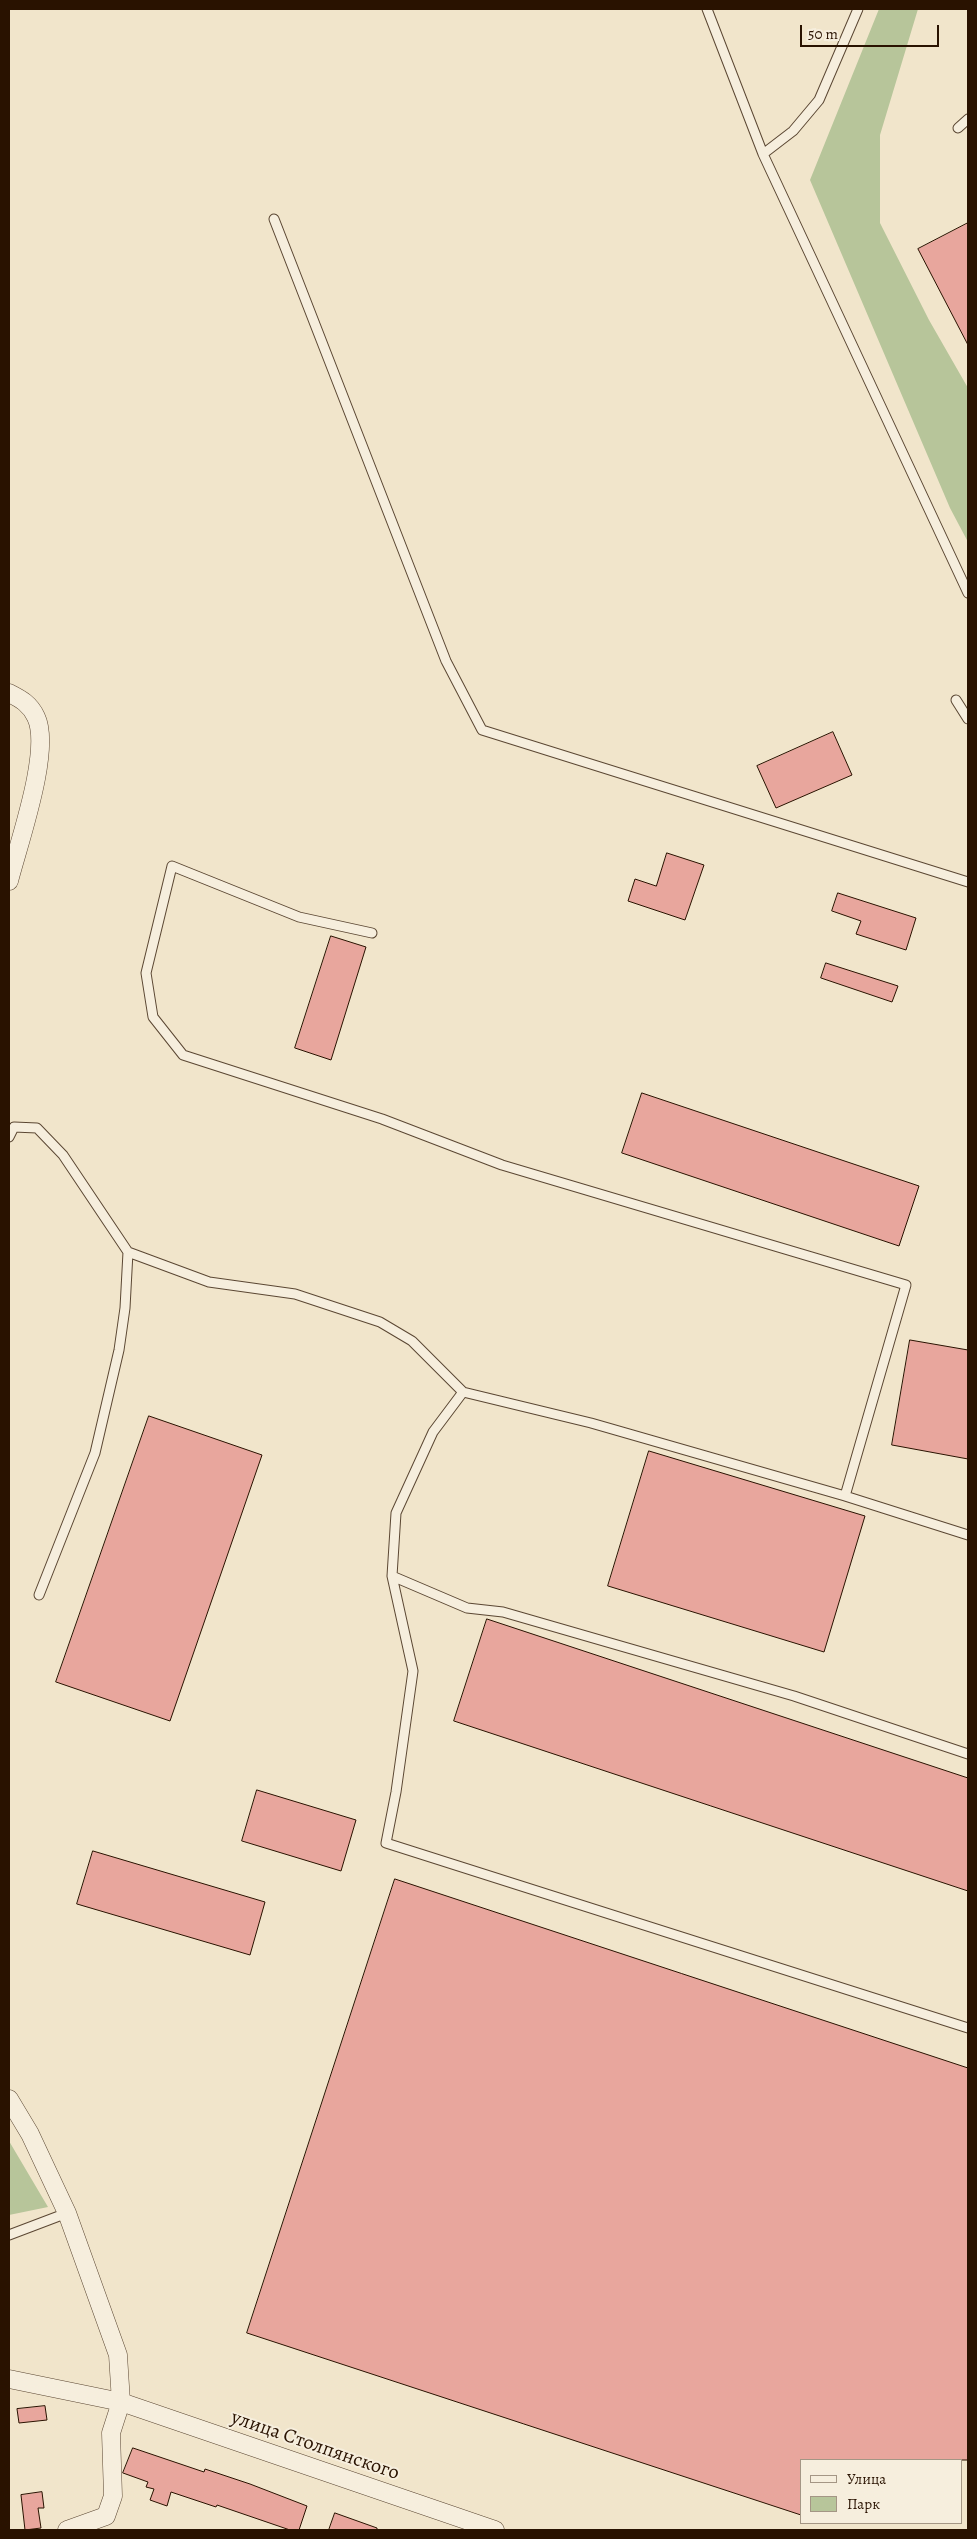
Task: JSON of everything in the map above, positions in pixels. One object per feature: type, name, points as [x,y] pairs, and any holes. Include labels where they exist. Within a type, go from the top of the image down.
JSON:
[{"type":"street","points":[[9,692],[26,702],[37,719],[42,748],[9,881]]},
{"type":"street","points":[[9,2099],[30,2134],[67,2212],[96,2287],[118,2355],[121,2402],[110,2433],[114,2496],[106,2516],[67,2530]]},
{"type":"street","name":"улица Столпянского","points":[[9,2379],[121,2402],[495,2530]]},
{"type":"lane","points":[[707,9],[763,154],[968,593]]},
{"type":"lane","points":[[763,154],[793,131],[819,100],[858,9]]},
{"type":"lane","points":[[958,128],[968,119]]},
{"type":"lane","points":[[274,218],[446,661],[482,730],[968,882]]},
{"type":"lane","points":[[956,700],[968,719]]},
{"type":"lane","points":[[372,933],[299,917],[172,866],[146,973],[154,1017],[184,1055],[382,1119],[502,1165],[906,1286],[846,1496]]},
{"type":"lane","points":[[9,1137],[14,1127],[37,1128],[63,1155],[128,1252],[209,1282],[295,1294],[380,1322],[412,1341],[463,1392],[591,1423],[846,1496],[968,1535]]},
{"type":"lane","points":[[39,1595],[95,1453],[119,1350],[125,1308],[128,1252]]},
{"type":"lane","points":[[463,1392],[433,1432],[396,1513],[392,1576],[413,1671],[396,1792],[386,1843],[968,2028]]},
{"type":"lane","points":[[392,1576],[467,1608],[503,1612],[794,1696],[968,1754]]},
{"type":"lane","points":[[9,2235],[67,2212]]},
{"type":"green space","points":[[879,9],[918,9],[880,135],[880,223],[929,320],[968,388],[968,542],[950,508],[810,180]]},
{"type":"green space","points":[[9,2141],[48,2207],[9,2215]]},
{"type":"building","points":[[968,223],[968,345],[918,249]]},
{"type":"building","points":[[833,732],[852,775],[776,808],[757,766]]},
{"type":"building","points":[[667,853],[704,865],[685,920],[628,901],[635,879],[656,886]]},
{"type":"building","points":[[838,893],[916,918],[906,950],[856,934],[861,921],[832,911]]},
{"type":"building","points":[[331,936],[366,947],[331,1060],[295,1048]]},
{"type":"building","points":[[826,963],[898,986],[892,1002],[821,978]]},
{"type":"building","points":[[642,1093],[919,1186],[899,1246],[622,1153]]},
{"type":"building","points":[[910,1340],[968,1350],[968,1459],[892,1445]]},
{"type":"building","points":[[149,1416],[262,1455],[170,1721],[56,1682]]},
{"type":"building","points":[[649,1451],[865,1516],[824,1652],[608,1586]]},
{"type":"building","points":[[487,1619],[968,1778],[968,1891],[454,1721]]},
{"type":"building","points":[[257,1790],[356,1820],[341,1871],[242,1841]]},
{"type":"building","points":[[93,1851],[265,1902],[250,1955],[77,1904]]},
{"type":"building","points":[[395,1879],[968,2068],[968,2460],[800,2459],[800,2515],[247,2333]]},
{"type":"building","points":[[45,2406],[47,2420],[19,2423],[17,2409]]},
{"type":"building","points":[[133,2448],[204,2472],[205,2469],[250,2484],[307,2506],[299,2530],[290,2530],[217,2505],[216,2507],[171,2492],[167,2506],[150,2500],[154,2489],[146,2487],[148,2482],[123,2473]]},
{"type":"building","points":[[42,2492],[44,2508],[38,2508],[41,2528],[25,2530],[21,2495]]},
{"type":"building","points":[[335,2513],[377,2528],[377,2530],[329,2530]]}]
